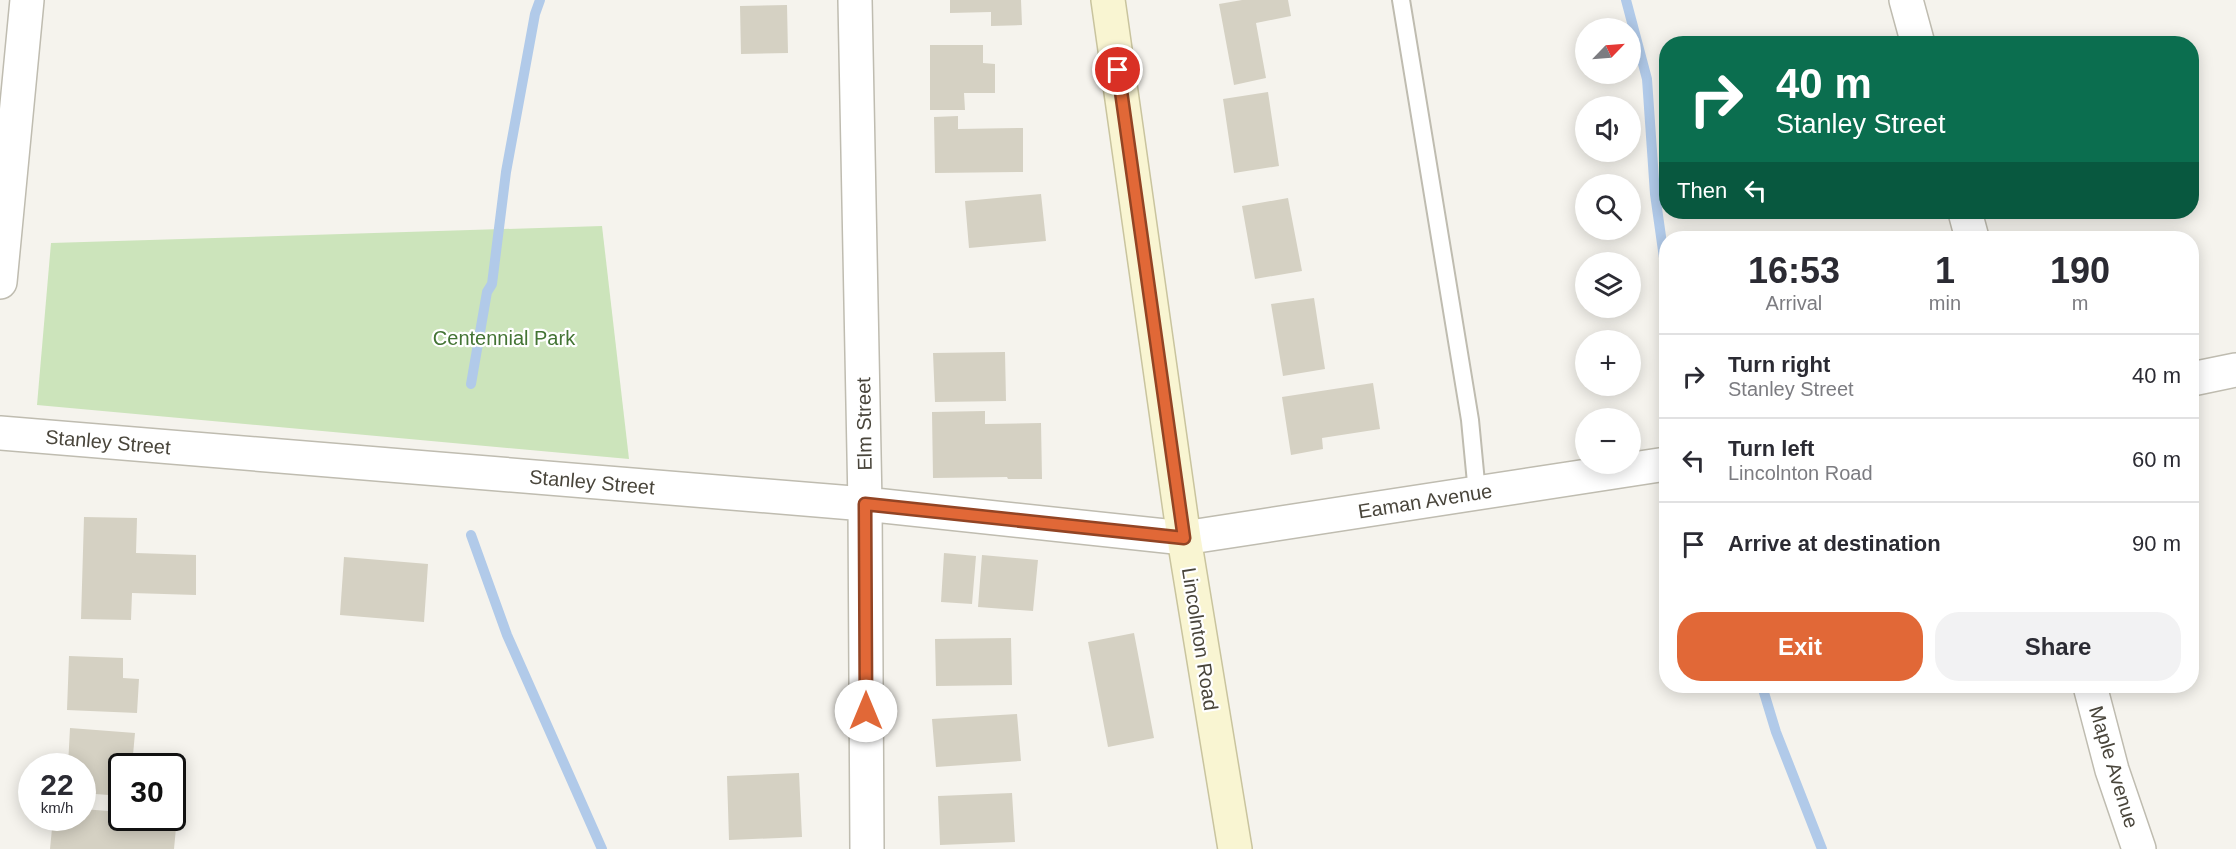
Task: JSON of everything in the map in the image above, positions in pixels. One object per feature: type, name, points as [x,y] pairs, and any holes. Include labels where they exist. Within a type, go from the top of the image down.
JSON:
[{"type":"street","points":[[0,282],[27,0]]},
{"type":"street","name":"Elm Street","points":[[855,0],[865,504],[867,849]]},
{"type":"street","name":"Lincolnton Road","points":[[1108,0],[1184,538],[1235,849]]},
{"type":"street","points":[[1906,0],[1916,36]]},
{"type":"street","points":[[2199,378],[2236,370]]},
{"type":"street","name":"Stanley Street","points":[[0,433],[865,504],[1184,538]]},
{"type":"street","name":"Eaman Avenue","points":[[1184,538],[1659,465]]},
{"type":"street","name":"Maple Avenue","points":[[2092,693],[2112,770],[2139,849]]},
{"type":"lane","points":[[1401,0],[1470,420],[1477,493]]},
{"type":"green space","name":"Centennial Park","points":[[602,226],[629,459],[37,405],[51,243]]},
{"type":"building","points":[[950,0],[1021,0],[1022,25],[991,26],[991,12],[950,13]]},
{"type":"building","points":[[1242,0],[1288,0],[1291,16],[1256,23],[1266,78],[1234,85],[1219,4]]},
{"type":"building","points":[[787,5],[788,53],[741,54],[740,6]]},
{"type":"building","points":[[930,45],[983,45],[983,63],[995,64],[995,93],[964,93],[965,110],[930,110]]},
{"type":"building","points":[[1268,92],[1279,166],[1234,173],[1223,99]]},
{"type":"building","points":[[958,116],[958,129],[1023,128],[1023,172],[935,173],[934,117]]},
{"type":"building","points":[[1041,194],[1046,241],[969,248],[965,201]]},
{"type":"building","points":[[1288,198],[1302,271],[1255,279],[1242,206]]},
{"type":"building","points":[[1314,298],[1325,369],[1283,376],[1271,304]]},
{"type":"building","points":[[1005,352],[1006,401],[935,402],[933,353]]},
{"type":"building","points":[[1373,383],[1380,429],[1322,438],[1323,449],[1291,455],[1282,397]]},
{"type":"building","points":[[985,411],[985,424],[1041,423],[1042,479],[933,478],[932,412]]},
{"type":"building","points":[[84,517],[137,518],[136,553],[196,555],[196,595],[132,593],[131,620],[81,619]]},
{"type":"building","points":[[944,553],[976,556],[972,604],[941,602]]},
{"type":"building","points":[[982,555],[1038,560],[1033,611],[978,607]]},
{"type":"building","points":[[344,557],[428,564],[424,622],[340,615]]},
{"type":"building","points":[[1134,633],[1154,738],[1108,747],[1088,642]]},
{"type":"building","points":[[1011,638],[1012,685],[936,686],[935,639]]},
{"type":"building","points":[[69,656],[123,658],[123,678],[139,679],[137,713],[67,710]]},
{"type":"building","points":[[1017,714],[1021,761],[936,767],[932,719]]},
{"type":"building","points":[[70,728],[135,733],[133,753],[108,753],[108,795],[96,794],[96,753],[69,753]]},
{"type":"building","points":[[799,773],[802,837],[729,840],[727,776]]},
{"type":"building","points":[[1012,793],[1015,842],[940,845],[938,796]]},
{"type":"building","points":[[96,810],[108,811],[108,831],[176,831],[174,849],[50,849],[52,831],[96,831]]},
{"type":"waterway","points":[[471,384],[487,292],[492,284],[506,172],[535,14],[540,0]]},
{"type":"waterway","points":[[1626,0],[1647,79],[1655,194],[1660,231]]},
{"type":"waterway","points":[[471,535],[507,635],[602,849]]},
{"type":"waterway","points":[[1764,693],[1776,732],[1822,849]]},
{"type":"route","points":[[866,711],[865,504],[1184,538],[1118,70]]}]
